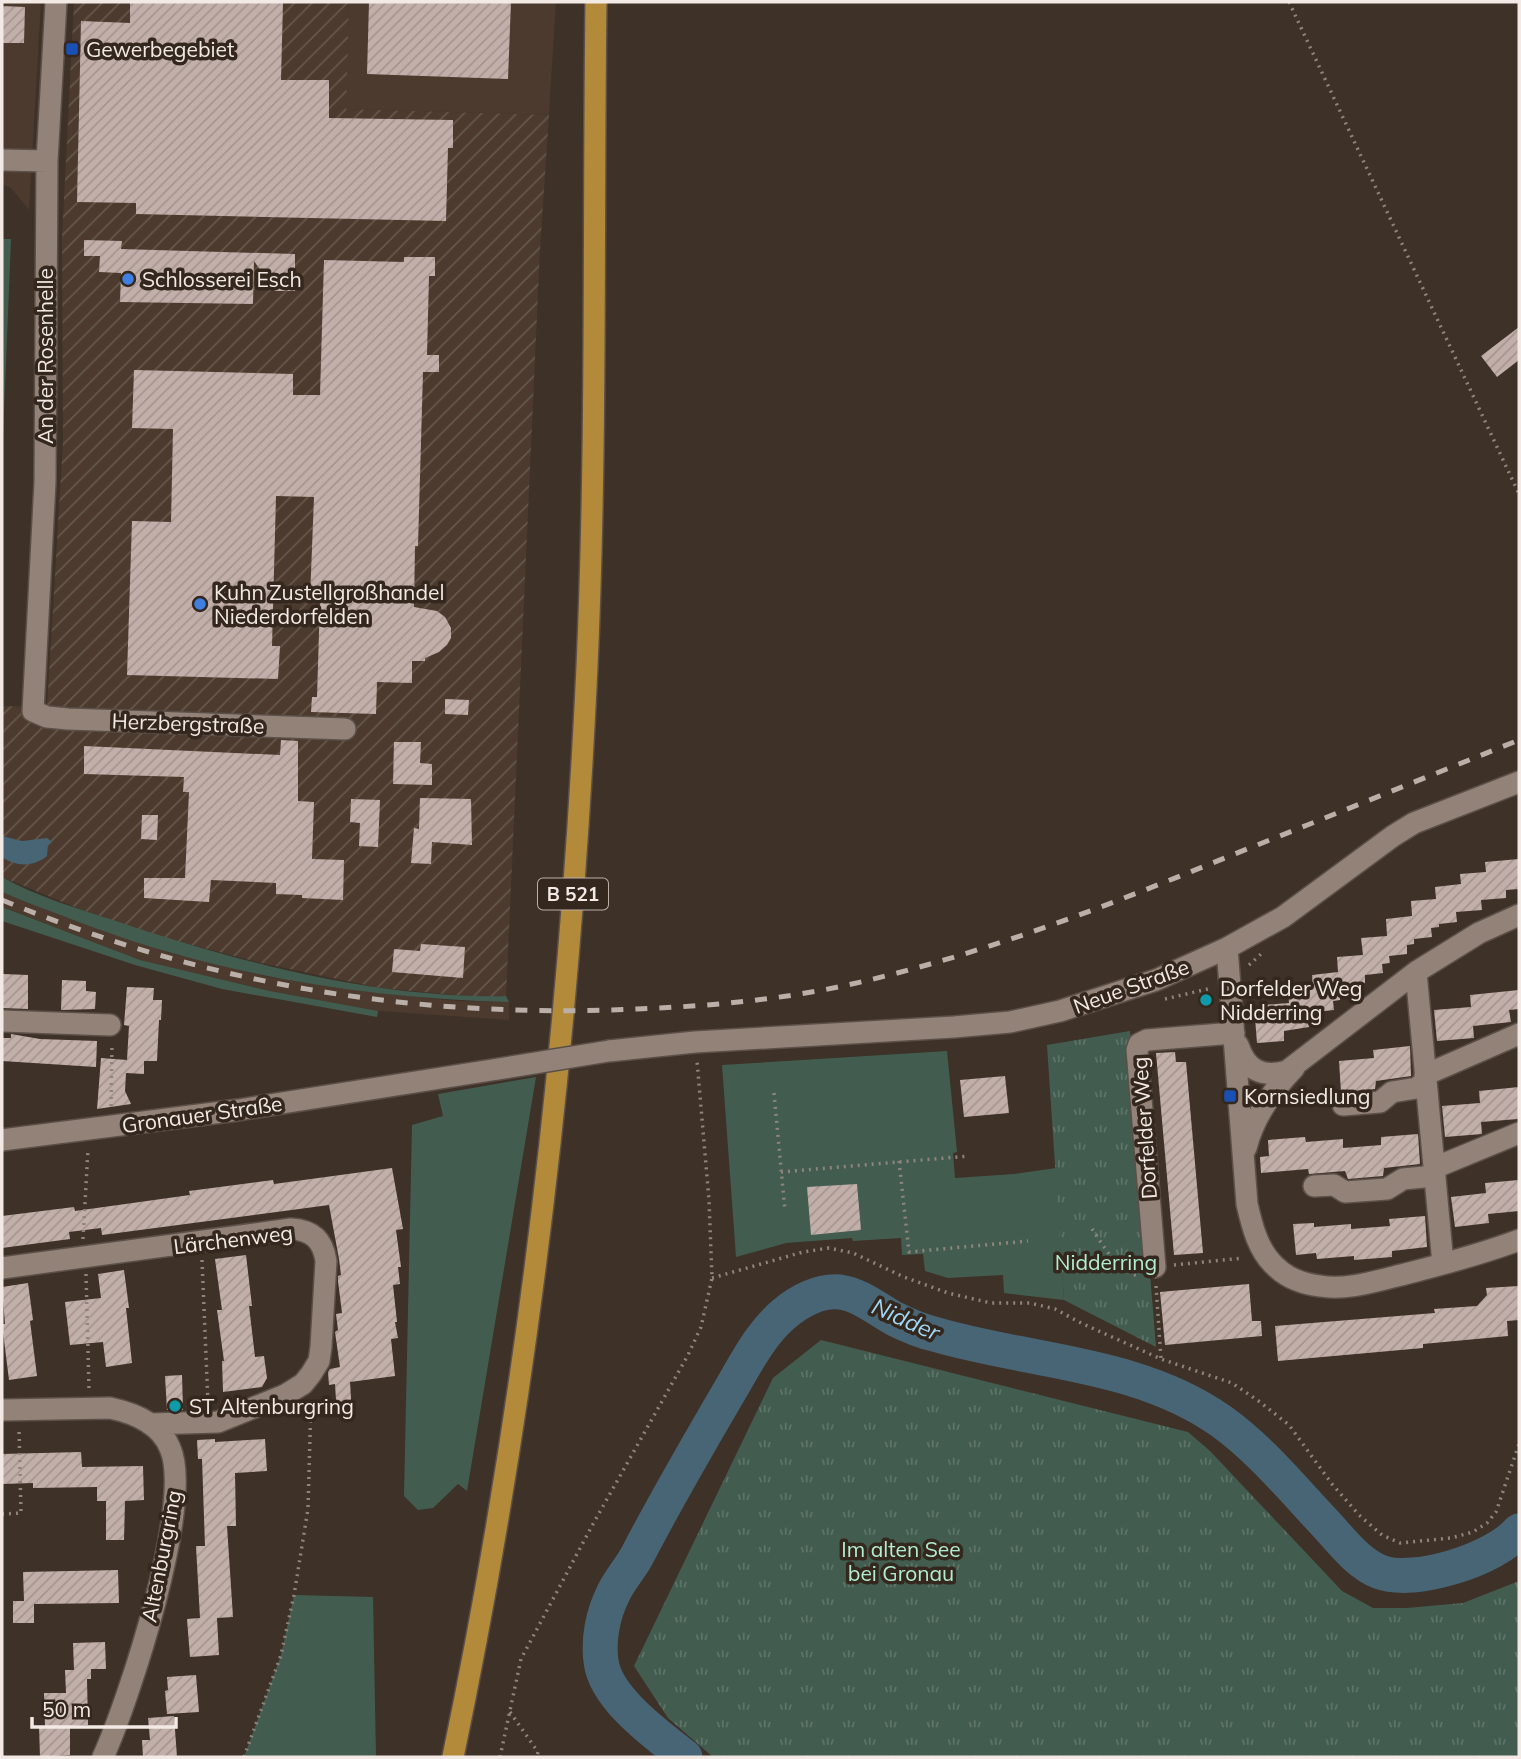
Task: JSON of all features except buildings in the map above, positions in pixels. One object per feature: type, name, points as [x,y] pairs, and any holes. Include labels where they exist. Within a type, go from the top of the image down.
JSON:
[{"type":"main road","name":"B 521","points":[[453,1757],[489,1573],[517,1398],[545,1192],[566,987],[578,827],[588,624],[596,2]]},
{"type":"street","name":"An der Rosenhelle","points":[[33,711],[45,482],[47,161],[56,2]]},
{"type":"street","points":[[2,160],[47,161]]},
{"type":"street","name":"Herzbergstraße","points":[[33,711],[47,717],[68,719],[345,729]]},
{"type":"street","name":"Neue Straße","points":[[498,1069],[609,1051],[696,1049],[954,1027],[1010,1022],[1060,1011],[1126,990],[1227,948],[1283,917],[1393,836],[1414,824],[1519,782]]},
{"type":"street","points":[[1234,1033],[1246,1063],[1254,1071],[1275,1074],[1287,1071],[1416,972],[1479,933],[1519,915]]},
{"type":"street","points":[[1227,948],[1243,1159],[1251,1223],[1258,1241],[1274,1266],[1287,1276],[1321,1287],[1341,1287],[1443,1264],[1519,1240]]},
{"type":"street","points":[[1416,972],[1443,1264]]},
{"type":"street","points":[[2,1021],[110,1025]]},
{"type":"street","name":"Dorfelder Weg","points":[[1155,1267],[1137,1050],[1139,1044],[1147,1040],[1234,1033]]},
{"type":"street","points":[[1343,1105],[1380,1101],[1392,1092],[1417,1088],[1426,1077],[1519,1034]]},
{"type":"street","points":[[1243,1159],[1255,1120],[1279,1084],[1298,1064]]},
{"type":"street","name":"Gronauer Straße","points":[[2,1140],[238,1110],[498,1069]]},
{"type":"street","points":[[1314,1186],[1334,1185],[1345,1192],[1392,1187],[1403,1179],[1434,1172],[1519,1133]]},
{"type":"street","name":"Lärchenweg","points":[[2,1268],[291,1229],[308,1232],[318,1241],[326,1261],[321,1347],[311,1374]]},
{"type":"street","points":[[150,1424],[224,1420],[285,1395],[303,1384],[311,1374]]},
{"type":"street","name":"Altenburgring","points":[[10,1409],[110,1408],[126,1411],[150,1424],[165,1439],[173,1457],[176,1478],[173,1516],[159,1586],[127,1698],[103,1757]]},
{"type":"path","points":[[1289,2],[1519,494]]},
{"type":"path","points":[[1230,984],[1245,974],[1250,963],[1267,950]]},
{"type":"path","points":[[90,1409],[83,1246],[88,1146],[111,1111],[113,1059],[110,1025]]},
{"type":"path","points":[[500,1757],[521,1659],[701,1327],[712,1278],[709,1200],[696,1049]]},
{"type":"path","points":[[774,1093],[785,1211]]},
{"type":"path","points":[[782,1172],[969,1156]]},
{"type":"path","points":[[899,1161],[909,1252],[1028,1241]]},
{"type":"path","points":[[1092,1230],[1115,1262],[1134,1275],[1146,1275],[1155,1267],[1266,1255]]},
{"type":"path","points":[[201,1241],[209,1422]]},
{"type":"path","points":[[712,1278],[803,1252],[839,1249],[948,1293],[991,1303],[1030,1303],[1055,1309],[1161,1359],[1232,1383],[1289,1425],[1332,1484],[1359,1514],[1382,1535],[1400,1543],[1451,1538],[1473,1532],[1487,1523],[1496,1512],[1519,1444]]},
{"type":"path","points":[[1155,1267],[1161,1359]]},
{"type":"path","points":[[244,1757],[281,1655],[294,1595],[309,1509],[311,1374]]},
{"type":"path","points":[[2,1514],[21,1514],[10,1409]]},
{"type":"path","points":[[510,1711],[538,1752],[537,1757]]},
{"type":"shaded area","points":[[2,2],[41,2],[29,210],[11,188],[2,184]]},
{"type":"shaded area","points":[[74,2],[349,2],[346,109],[549,115],[540,249],[506,996],[477,997],[380,988],[261,963],[162,937],[82,910],[2,877],[2,706],[47,707],[63,442],[62,238]]},
{"type":"shaded area","points":[[349,2],[556,2],[549,115],[345,109]]},
{"type":"shaded area","points":[[2,892],[170,953],[269,977],[370,992],[457,1001],[509,1002],[509,1020],[378,1011],[270,991],[179,970],[140,960],[2,907]]},
{"type":"green space","points":[[2,239],[11,239],[3,436],[2,436]]},
{"type":"green space","points":[[2,877],[72,907],[259,964],[407,991],[506,996],[509,1002],[339,988],[213,964],[134,941],[21,900],[2,892]]},
{"type":"green space","points":[[2,907],[140,960],[270,991],[378,1011],[377,1017],[222,989],[135,965],[2,921]]},
{"type":"green space","name":"Nidderring","points":[[1130,1031],[1156,1347],[1064,1300],[1047,1045]]},
{"type":"green space","points":[[947,1051],[957,1152],[953,1153],[955,1178],[1056,1168],[1064,1300],[1004,1293],[1003,1275],[948,1278],[925,1271],[923,1254],[902,1255],[901,1238],[853,1241],[852,1238],[786,1243],[736,1257],[722,1065]]},
{"type":"green space","points":[[536,1077],[467,1491],[458,1484],[433,1508],[418,1510],[404,1496],[412,1125],[443,1116],[438,1094]]},
{"type":"green space","name":"Im alten See bei Gronau","points":[[821,1340],[1188,1432],[1210,1451],[1342,1591],[1373,1608],[1463,1603],[1519,1581],[1519,1757],[713,1757],[668,1718],[634,1666],[773,1378]]},
{"type":"green space","points":[[294,1595],[373,1597],[376,1757],[244,1757],[281,1655]]},
{"type":"water","points":[[2,836],[22,841],[47,838],[52,842],[48,845],[47,856],[42,860],[19,864],[2,857]]},
{"type":"waterway","name":"Nidder","points":[[685,1757],[634,1715],[612,1689],[601,1661],[600,1644],[604,1618],[616,1589],[754,1350],[784,1314],[817,1295],[832,1292],[848,1294],[924,1331],[1119,1375],[1189,1401],[1221,1421],[1249,1444],[1349,1550],[1380,1572],[1413,1575],[1454,1567],[1492,1551],[1519,1531]]},
{"type":"railway","points":[[2,900],[157,954],[313,990],[392,1001],[554,1011],[723,1004],[808,993],[865,981],[1005,941],[1142,891],[1519,740]]},
{"type":"place","name":"Gewerbegebiet","points":[[72,49]]},
{"type":"place","name":"Schlosserei Esch","points":[[128,279]]},
{"type":"place","name":"Kuhn Zustellgroßhandel Niederdorfelden","points":[[200,604]]},
{"type":"place","name":"Dorfelder Weg Nidderring","points":[[1206,1000]]},
{"type":"place","name":"Kornsiedlung","points":[[1230,1096]]},
{"type":"place","name":"ST Altenburgring","points":[[175,1406]]}]
